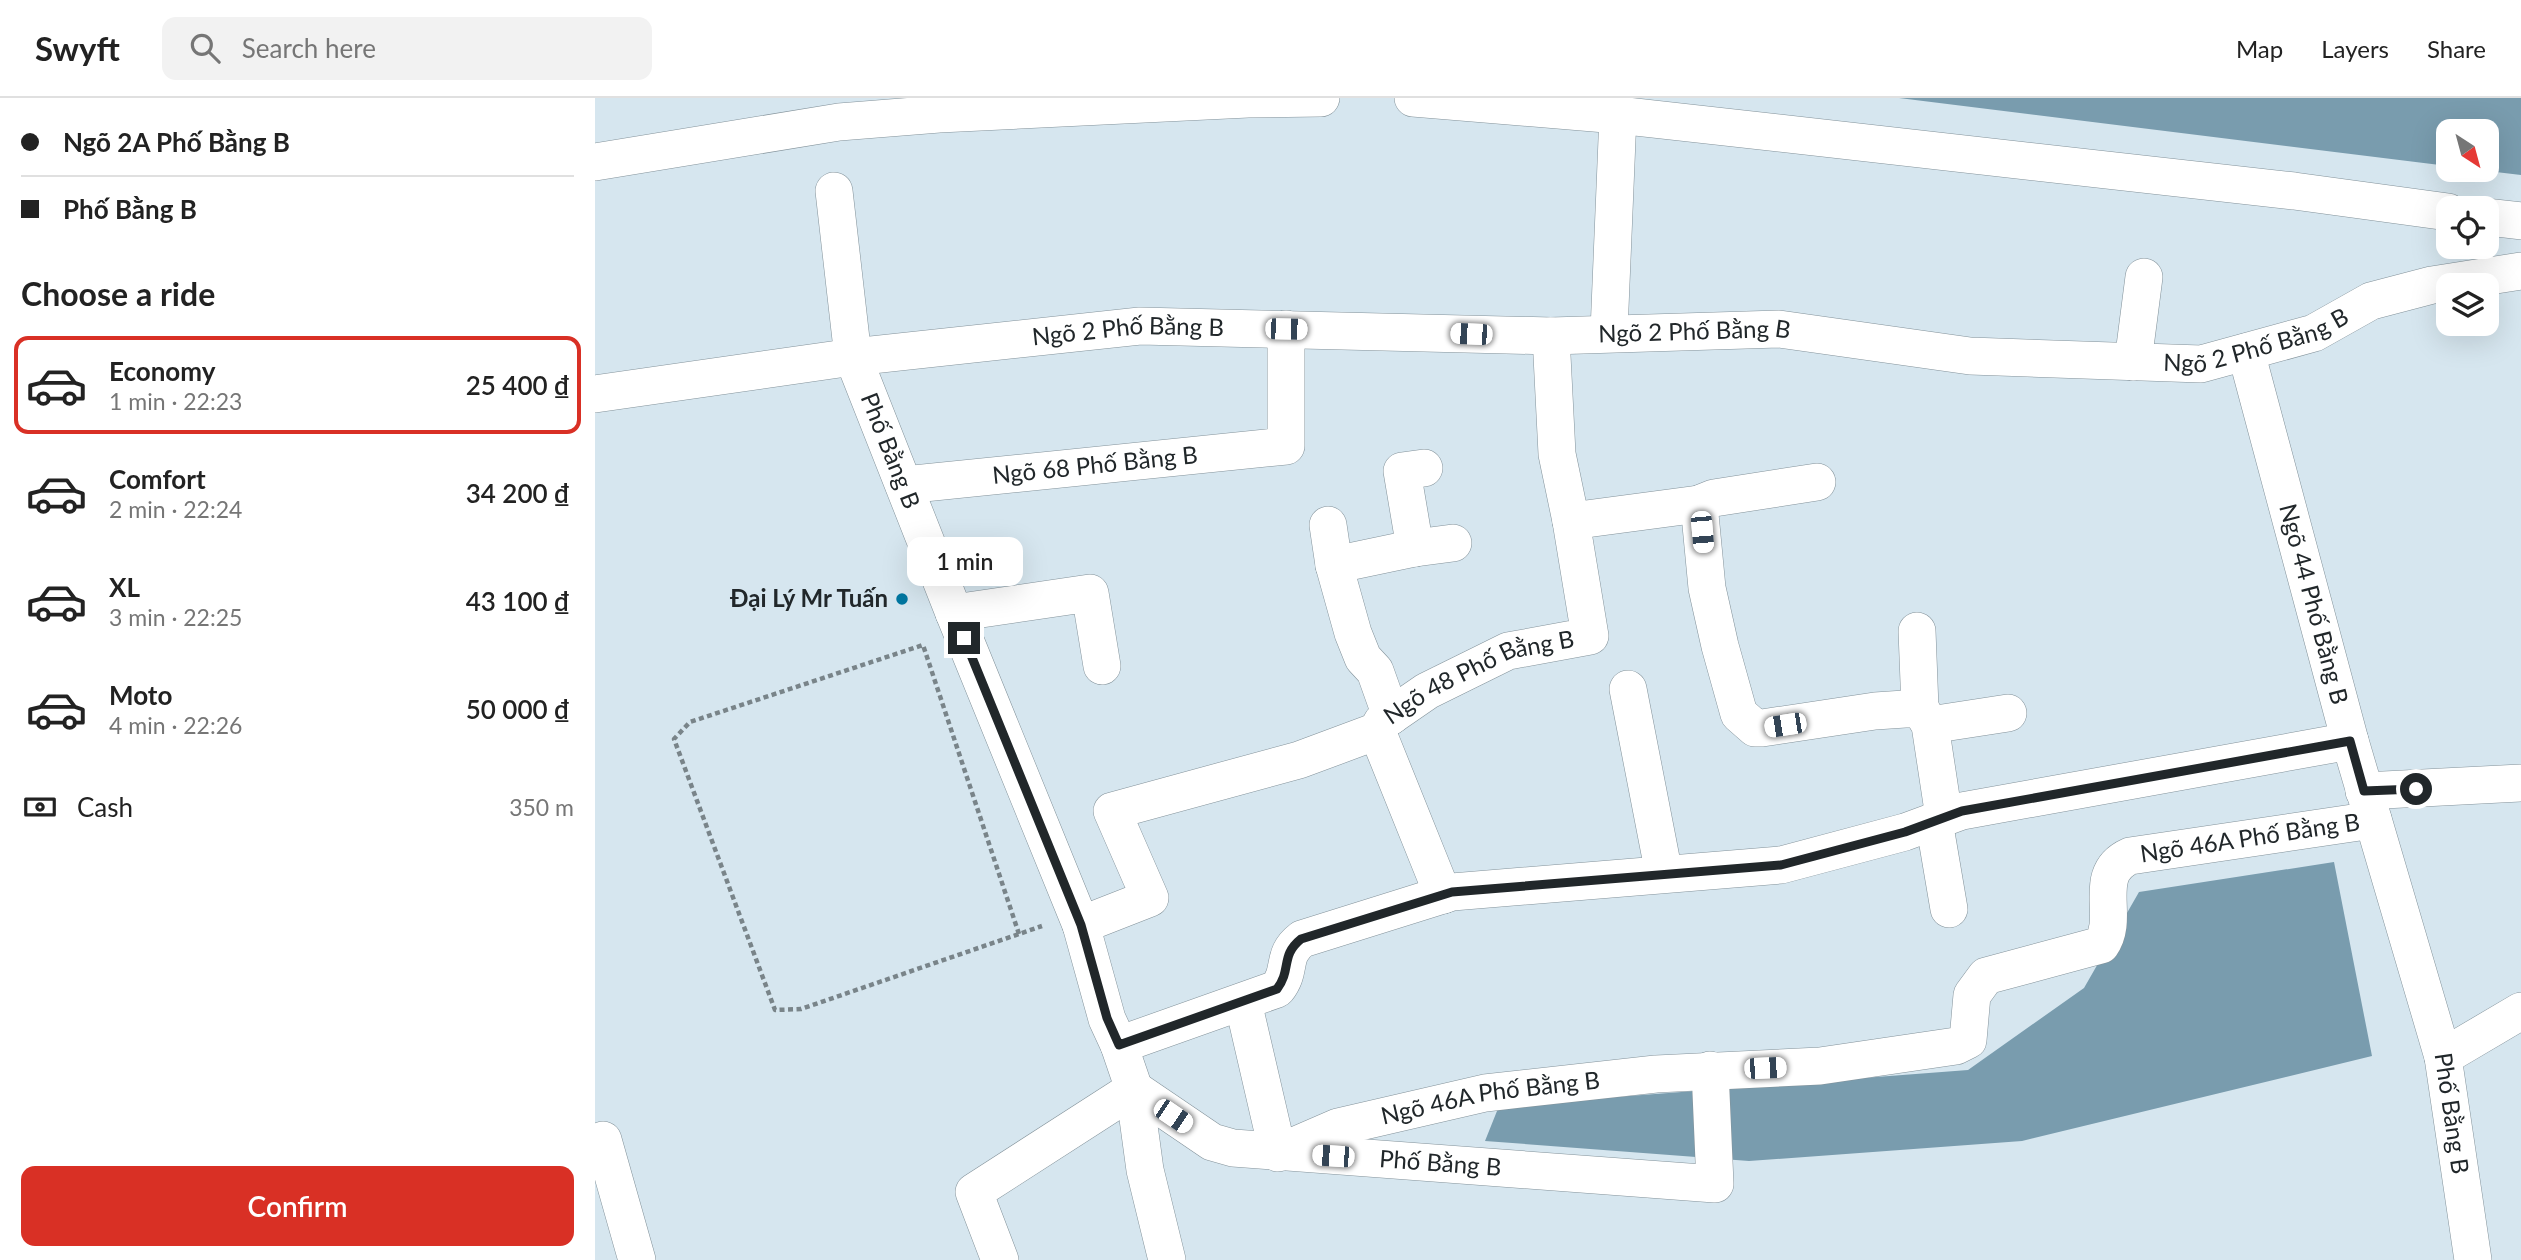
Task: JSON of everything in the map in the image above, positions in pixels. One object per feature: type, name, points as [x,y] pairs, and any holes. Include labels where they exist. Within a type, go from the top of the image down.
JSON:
[{"type":"street","points":[[595,162],[839,122],[979,112],[1321,98]]},
{"type":"street","points":[[1413,98],[1618,115],[2280,189],[2436,210]]},
{"type":"street","points":[[1609,332],[1618,115]]},
{"type":"street","name":"Phố Bằng B","points":[[834,191],[853,358],[1079,920],[1107,1018],[1134,1089],[1212,1142],[1234,1148],[1278,1153],[1715,1174],[1711,1075]]},
{"type":"street","points":[[2499,218],[2521,221]]},
{"type":"street","name":"Ngõ 2 Phố Bằng B","points":[[853,358],[1140,326],[1551,335],[1779,329],[1970,356],[2201,364],[2314,333],[2371,301],[2432,285],[2521,271]]},
{"type":"street","points":[[2133,362],[2144,276]]},
{"type":"street","name":"Ngõ 68 Phố Bằng B","points":[[904,485],[1286,446],[1286,329]]},
{"type":"street","points":[[1551,335],[1557,454],[1571,521],[1699,504],[1714,498],[1817,482]]},
{"type":"street","name":"Ngõ 44 Phố Bằng B","points":[[2246,352],[2368,806],[2443,1057]]},
{"type":"street","points":[[595,394],[853,358]]},
{"type":"street","points":[[1415,548],[1402,471],[1424,468]]},
{"type":"street","points":[[1699,504],[1707,588],[1720,646],[1742,718],[1755,728],[1875,711],[1925,717],[2008,713]]},
{"type":"street","name":"Ngõ 48 Phố Bằng B","points":[[1079,920],[1150,898],[1112,811],[1321,752],[1384,724],[1427,691],[1508,651],[1590,636],[1571,521]]},
{"type":"street","points":[[1328,525],[1334,565],[1360,653],[1375,671],[1384,724],[1443,895]]},
{"type":"street","points":[[1334,565],[1453,543]]},
{"type":"street","points":[[954,613],[1090,593],[1103,666]]},
{"type":"street","points":[[1917,631],[1949,909]]},
{"type":"street","points":[[1627,689],[1664,874]]},
{"type":"street","points":[[1119,1045],[1277,989],[1286,977],[1287,958],[1291,947],[1301,939],[1452,892],[1781,865],[1905,832],[1939,819],[2031,797],[2350,741]]},
{"type":"street","points":[[2368,806],[2521,783]]},
{"type":"street","name":"Ngõ 46A Phố Bằng B","points":[[1278,1153],[1338,1128],[1485,1093],[1656,1074],[1711,1075],[1820,1066],[1962,1044],[1968,1040],[1970,1033],[1972,995],[1986,976],[2101,945],[2106,933],[2109,875],[2120,861],[2130,856],[2368,806]]},
{"type":"street","points":[[1243,1002],[1278,1153]]},
{"type":"street","name":"Phố Bằng B","points":[[2473,1260],[2443,1057],[2521,1011]]},
{"type":"street","points":[[1000,1260],[974,1192],[1134,1089],[1145,1170],[1167,1260]]},
{"type":"street","points":[[595,1143],[603,1140],[637,1260]]},
{"type":"path","points":[[1020,934],[923,645],[690,722],[674,738],[775,1010],[801,1009],[1020,934],[1079,920]]},
{"type":"water","points":[[1899,98],[2521,98],[2521,175],[2499,172],[2499,119],[2436,119],[2436,165]]},
{"type":"water","points":[[2334,862],[2372,1056],[2022,1141],[1749,1161],[1485,1141],[1499,1106],[1968,1070],[2084,988],[2139,892]]},
{"type":"place","name":"Đại Lý Mr Tuấn","points":[[902,599]]},
{"type":"route","points":[[964,638],[1081,925],[1107,1018],[1119,1045],[1277,989],[1286,977],[1287,958],[1291,947],[1301,939],[1452,892],[1781,865],[1905,832],[1962,811],[2350,741],[2364,791],[2416,789]]}]
